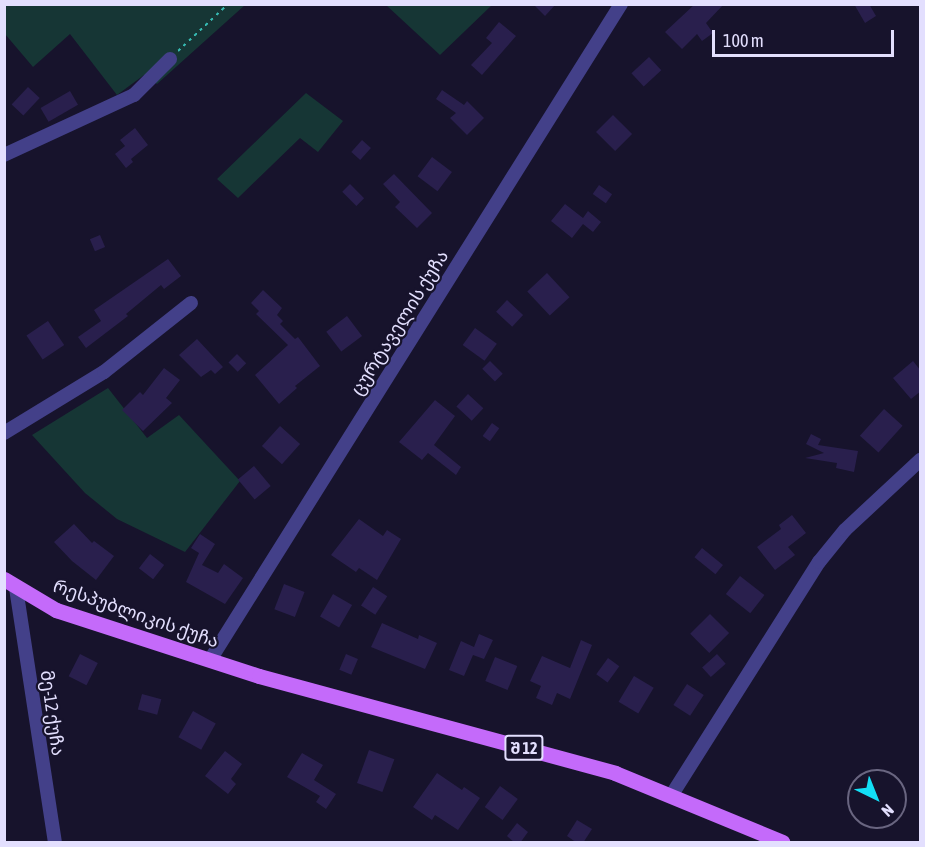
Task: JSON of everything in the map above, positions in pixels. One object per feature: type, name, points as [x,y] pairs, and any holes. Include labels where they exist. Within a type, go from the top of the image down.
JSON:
[{"type":"main road","name":"რესპუბლიკის ქუჩა","points":[[10,583],[56,610],[259,676],[615,773],[671,796]]},
{"type":"main road","name":"შ 12","points":[[671,796],[782,843]]},
{"type":"street","name":"ცურტაველის ქუჩა","points":[[210,660],[621,4]]},
{"type":"street","points":[[4,155],[134,95],[170,59]]},
{"type":"street","points":[[4,433],[104,372],[191,303]]},
{"type":"street","points":[[671,796],[819,562],[845,530],[921,460]]},
{"type":"street","name":"მე-12 ქუჩა","points":[[10,583],[55,843]]},
{"type":"path","points":[[170,59],[228,4]]},
{"type":"green space","points":[[4,5],[245,5],[157,84],[144,75],[117,95],[70,34],[33,67],[5,34]]},
{"type":"green space","points":[[386,5],[492,5],[440,55]]},
{"type":"green space","points":[[306,93],[343,121],[318,152],[300,138],[238,198],[217,179]]},
{"type":"green space","points":[[108,388],[147,438],[179,415],[240,481],[185,552],[117,519],[85,493],[32,435]]},
{"type":"building","points":[[533,4],[556,4],[545,16]]},
{"type":"building","points":[[695,4],[724,4],[706,23],[713,33],[702,41],[697,34],[682,49],[665,32]]},
{"type":"building","points":[[854,4],[869,4],[876,16],[865,23]]},
{"type":"building","points":[[499,22],[516,36],[482,75],[471,65],[492,43],[486,38]]},
{"type":"building","points":[[649,57],[661,70],[644,87],[631,73]]},
{"type":"building","points":[[28,87],[40,98],[23,115],[12,105]]},
{"type":"building","points":[[442,90],[464,105],[467,101],[484,118],[467,135],[450,118],[456,113],[436,99]]},
{"type":"building","points":[[70,91],[78,105],[49,122],[41,108]]},
{"type":"building","points":[[613,115],[632,134],[615,151],[596,132]]},
{"type":"building","points":[[135,128],[148,145],[131,159],[133,162],[126,168],[115,154],[125,146],[120,140]]},
{"type":"building","points":[[362,140],[371,148],[360,160],[351,152]]},
{"type":"building","points":[[432,157],[452,172],[438,191],[418,176]]},
{"type":"building","points":[[394,174],[432,213],[417,228],[395,207],[400,202],[383,184]]},
{"type":"building","points":[[350,184],[364,198],[356,206],[342,192]]},
{"type":"building","points":[[599,185],[612,194],[606,203],[593,194]]},
{"type":"building","points":[[565,204],[583,218],[588,211],[601,222],[593,232],[583,224],[572,238],[551,221]]},
{"type":"building","points":[[100,235],[105,247],[95,251],[90,239]]},
{"type":"building","points":[[168,259],[181,276],[164,289],[161,285],[126,314],[128,316],[86,348],[78,337],[101,321],[94,310]]},
{"type":"building","points":[[547,273],[570,297],[550,316],[527,291]]},
{"type":"building","points":[[263,290],[282,308],[277,315],[283,321],[280,324],[295,339],[298,337],[320,366],[295,386],[297,388],[279,404],[255,375],[288,345],[256,314],[259,311],[251,303]]},
{"type":"building","points":[[507,300],[523,315],[512,327],[496,312]]},
{"type":"building","points":[[347,316],[362,336],[341,352],[326,332]]},
{"type":"building","points":[[48,321],[64,345],[43,360],[26,336]]},
{"type":"building","points":[[475,328],[497,344],[484,361],[463,345]]},
{"type":"building","points":[[197,339],[223,367],[215,374],[211,370],[201,377],[179,355]]},
{"type":"building","points":[[237,354],[246,363],[238,372],[229,362]]},
{"type":"building","points":[[490,361],[503,374],[495,382],[482,369]]},
{"type":"building","points":[[913,361],[921,371],[921,391],[911,399],[893,378]]},
{"type":"building","points":[[164,368],[180,380],[166,398],[172,403],[143,431],[122,410],[140,392],[143,395]]},
{"type":"building","points":[[468,394],[483,408],[472,421],[456,406]]},
{"type":"building","points":[[435,400],[455,416],[434,445],[461,467],[456,475],[428,453],[422,460],[399,442]]},
{"type":"building","points":[[884,409],[903,426],[878,452],[860,436]]},
{"type":"building","points":[[492,423],[499,428],[490,441],[483,436]]},
{"type":"building","points":[[280,426],[300,444],[282,464],[262,446]]},
{"type":"building","points":[[811,434],[821,439],[818,445],[858,451],[854,472],[836,468],[837,463],[805,458],[824,453],[806,444]]},
{"type":"building","points":[[254,466],[271,486],[255,499],[238,479]]},
{"type":"building","points":[[792,515],[806,533],[788,547],[795,555],[775,570],[757,547],[781,529],[779,525]]},
{"type":"building","points":[[359,519],[383,536],[387,530],[401,539],[377,580],[359,568],[356,572],[331,555]]},
{"type":"building","points":[[74,524],[92,543],[94,541],[114,556],[96,580],[72,561],[54,542]]},
{"type":"building","points":[[200,534],[215,544],[202,565],[218,573],[224,564],[243,578],[225,604],[186,582],[199,553],[191,548]]},
{"type":"building","points":[[702,548],[723,565],[715,574],[694,557]]},
{"type":"building","points":[[150,554],[164,565],[153,579],[139,568]]},
{"type":"building","points":[[740,576],[764,595],[750,613],[726,594]]},
{"type":"building","points":[[284,584],[305,592],[295,617],[274,609]]},
{"type":"building","points":[[373,587],[387,596],[375,615],[361,605]]},
{"type":"building","points":[[333,594],[352,605],[339,628],[320,617]]},
{"type":"building","points":[[710,614],[729,633],[709,653],[690,634]]},
{"type":"building","points":[[382,623],[418,639],[419,635],[437,643],[425,669],[371,647]]},
{"type":"building","points":[[479,634],[493,640],[484,659],[473,655],[464,676],[449,670],[461,641],[474,647]]},
{"type":"building","points":[[581,640],[592,645],[570,699],[557,693],[552,705],[536,698],[541,686],[530,681],[542,656],[570,668]]},
{"type":"building","points":[[80,654],[98,663],[86,685],[69,676]]},
{"type":"building","points":[[346,654],[358,659],[351,675],[339,670]]},
{"type":"building","points":[[717,654],[726,664],[711,677],[702,667]]},
{"type":"building","points":[[495,657],[517,666],[508,690],[485,681]]},
{"type":"building","points":[[608,658],[619,666],[608,682],[596,674]]},
{"type":"building","points":[[634,676],[654,688],[638,714],[619,702]]},
{"type":"building","points":[[687,684],[704,695],[690,716],[673,705]]},
{"type":"building","points":[[142,694],[161,699],[157,715],[138,709]]},
{"type":"building","points":[[193,711],[216,724],[201,750],[178,737]]},
{"type":"building","points":[[369,750],[394,759],[382,792],[357,783]]},
{"type":"building","points":[[225,751],[242,764],[231,779],[236,784],[228,794],[205,776]]},
{"type":"building","points":[[302,753],[323,765],[314,780],[336,794],[326,809],[316,802],[320,796],[287,777]]},
{"type":"building","points":[[437,773],[462,790],[464,787],[480,798],[458,830],[435,815],[432,820],[413,807]]},
{"type":"building","points":[[500,786],[518,799],[503,820],[485,807]]},
{"type":"building","points":[[577,820],[592,829],[583,843],[577,843],[567,836]]},
{"type":"building","points":[[517,823],[528,832],[520,843],[515,843],[507,836]]}]
